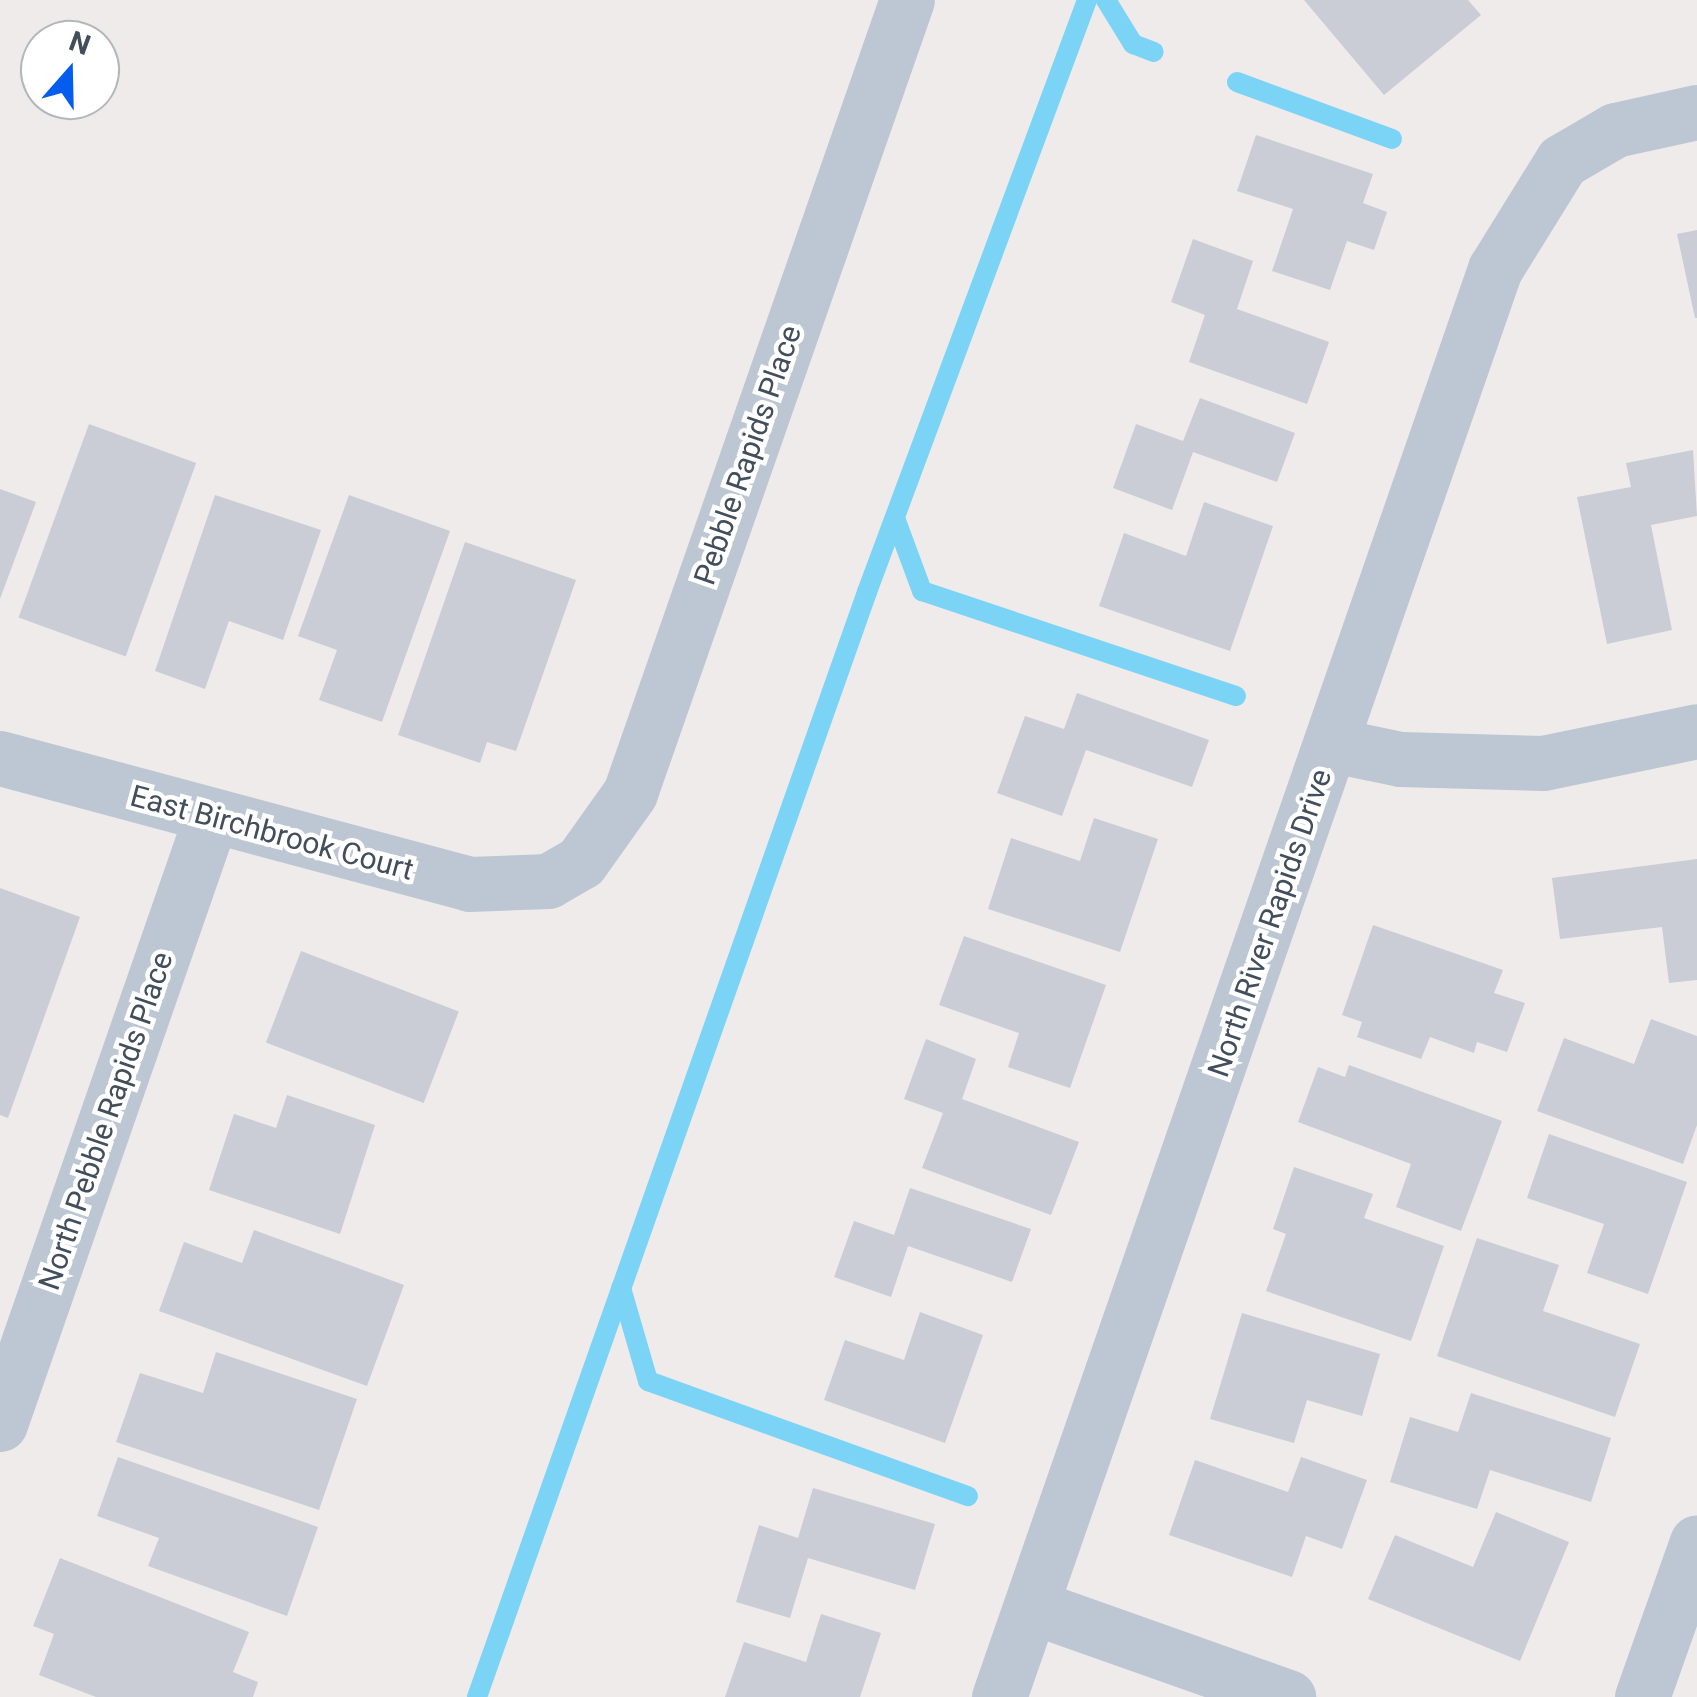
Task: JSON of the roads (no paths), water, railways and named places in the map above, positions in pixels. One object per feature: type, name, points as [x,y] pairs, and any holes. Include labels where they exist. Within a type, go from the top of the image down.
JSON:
[{"type":"street","name":"Pebble Rapids Place","points":[[548,881],[595,848],[630,793],[907,0]]},
{"type":"street","name":"North River Rapids Drive","points":[[1000,1697],[1495,269],[1562,161],[1615,130],[1697,112]]},
{"type":"street","points":[[1333,745],[1470,765],[1543,763],[1697,732]]},
{"type":"street","name":"East Birchbrook Court","points":[[0,758],[469,884],[548,881]]},
{"type":"street","name":"North Pebble Rapids Place","points":[[0,1424],[211,817]]},
{"type":"street","points":[[1642,1697],[1697,1542]]},
{"type":"street","points":[[1031,1606],[1288,1697]]},
{"type":"waterway","points":[[477,1697],[867,592],[1087,0]]},
{"type":"waterway","points":[[1106,0],[1133,44],[1154,52]]},
{"type":"waterway","points":[[1237,82],[1392,139]]},
{"type":"waterway","points":[[895,518],[922,591],[1236,696]]},
{"type":"waterway","points":[[621,1288],[648,1381],[968,1496]]}]
